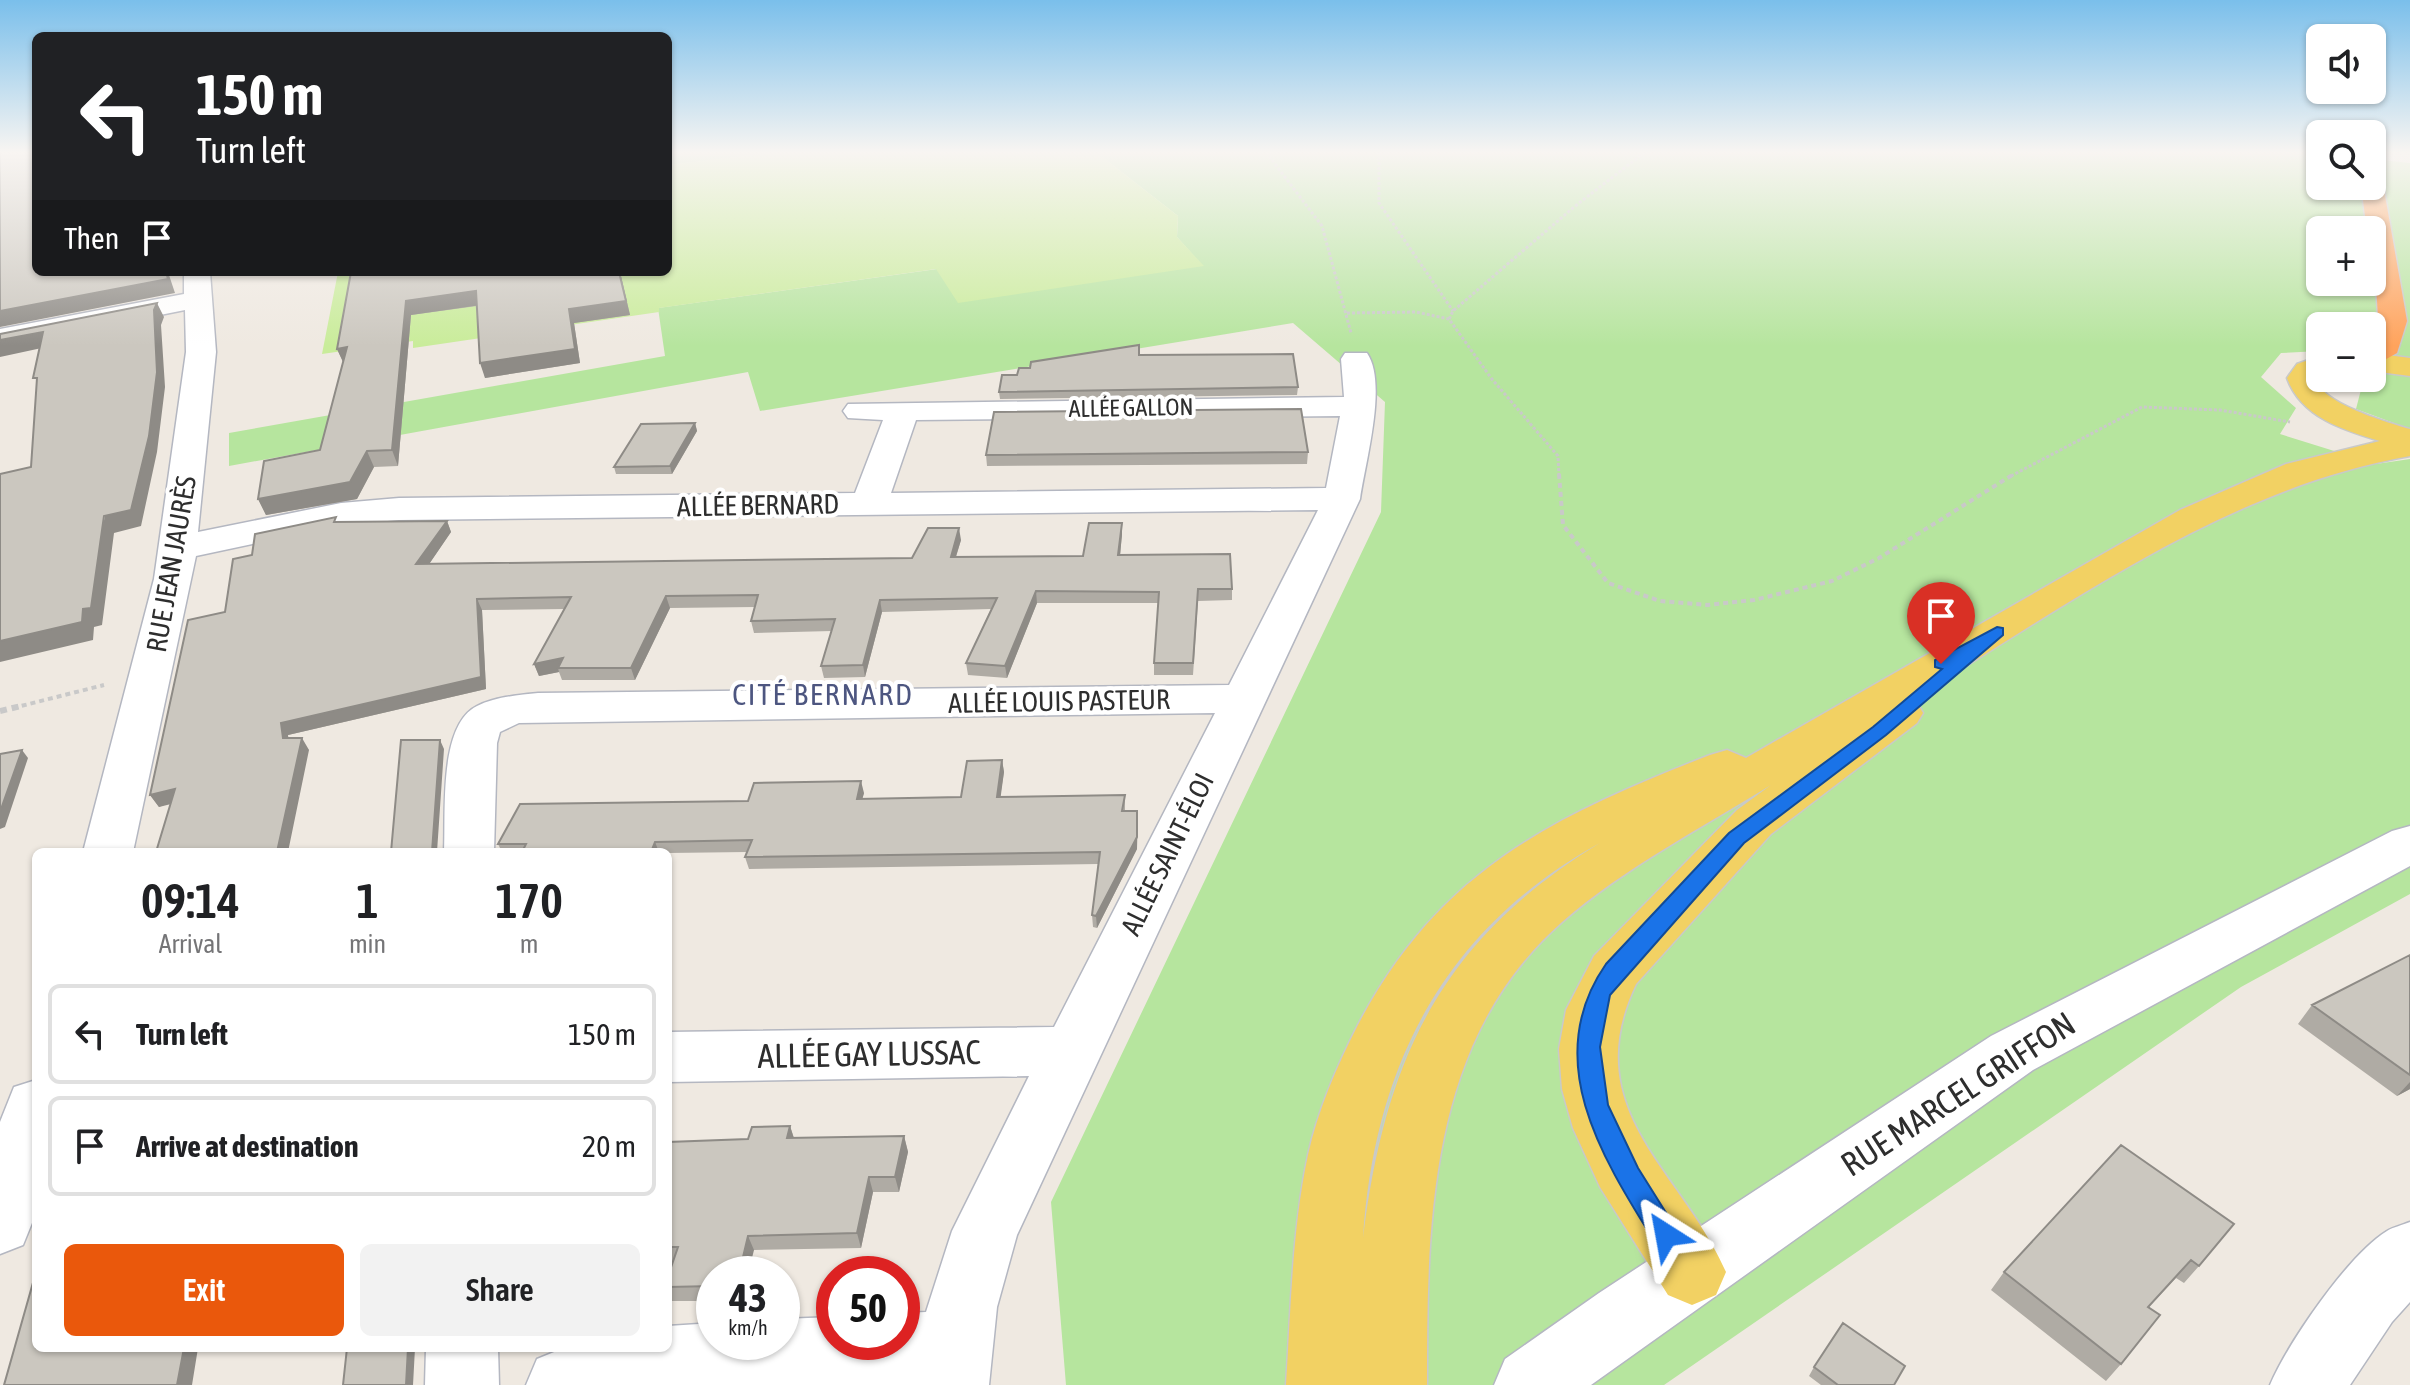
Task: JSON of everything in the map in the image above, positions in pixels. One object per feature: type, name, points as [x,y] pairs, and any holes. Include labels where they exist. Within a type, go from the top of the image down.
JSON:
[{"type":"highway","points":[[2377,217],[2393,321],[2386,348]]},
{"type":"main road","points":[[2386,363],[2410,367]]},
{"type":"main road","points":[[2309,392],[2329,421],[2410,439]]},
{"type":"main road","points":[[2252,489],[2329,421]]},
{"type":"main road","points":[[1390,1385],[1395,1231],[1413,1119],[1431,1062],[1475,979],[1534,916],[1569,887],[2136,547],[2252,489],[2328,462],[2410,446]]},
{"type":"main road","points":[[1692,1272],[1628,1176],[1595,1105],[1587,1047],[1599,993],[1614,971],[1737,838],[1879,731],[1997,632]]},
{"type":"main road","points":[[1323,1385],[1329,1260],[1338,1165],[1361,1084],[1390,1015],[1427,956],[1503,880],[1557,844],[1644,798],[1838,724]]},
{"type":"street","points":[[0,338],[198,286]]},
{"type":"street","name":"RUE JEAN JAURÈS","points":[[109,848],[153,673],[178,548],[201,352],[198,286]]},
{"type":"street","name":"ALLÉE GALLON","points":[[859,411],[903,411],[1354,359]]},
{"type":"street","name":"ALLÉE SAINT-ÉLOI","points":[[563,1385],[619,1368],[663,1362],[926,1366],[963,1300],[985,1231],[1070,1051],[1342,499],[1354,359]]},
{"type":"street","points":[[869,504],[903,411]]},
{"type":"street","name":"ALLÉE BERNARD","points":[[178,548],[378,510],[1342,499]]},
{"type":"street","name":"ALLÉE LOUIS PASTEUR","points":[[469,848],[472,740],[485,721],[505,710],[538,707],[1243,699]]},
{"type":"street","name":"RUE MARCEL GRIFFON","points":[[1547,1372],[2012,1053],[2410,844]]},
{"type":"street","name":"ALLÉE GAY LUSSAC","points":[[672,1057],[1070,1051]]},
{"type":"street","points":[[0,1223],[23,1114]]},
{"type":"street","points":[[2307,1385],[2367,1298],[2410,1254]]},
{"type":"street","points":[[462,1352],[462,1385]]},
{"type":"path","points":[[1315,217],[1322,226],[1354,359],[1416,312],[1449,319],[1484,368],[1558,456],[1563,525],[1608,583],[1660,601],[1707,605],[1754,600],[1832,581],[1879,558],[1993,485],[2142,407],[2220,410],[2329,421]]},
{"type":"path","points":[[1388,217],[1453,311]]},
{"type":"path","points":[[1449,319],[1453,311],[1563,217]]},
{"type":"path","points":[[0,711],[153,673]]},
{"type":"green space","points":[[672,217],[1178,217],[1177,237],[1204,266],[958,303],[936,269],[659,308],[659,312],[413,348],[413,341],[322,354],[337,276],[672,276]]},
{"type":"green space","points":[[1178,217],[2306,217],[2306,296],[2386,296],[2386,217],[2410,217],[2410,359],[2386,355],[2386,312],[2306,312],[2306,352],[2281,353],[2261,377],[2296,408],[2280,434],[2376,464],[2410,459],[2410,894],[2241,987],[1664,1385],[1066,1385],[1051,1202],[1381,512],[1385,402],[1293,323],[760,411],[748,372],[229,466],[229,433],[665,356],[658,308],[937,269],[1203,266],[1177,237]]},
{"type":"green space","points":[[2386,373],[2410,375],[2410,429],[2356,409],[2360,392],[2386,392]]},
{"type":"building","points":[[0,217],[32,217],[32,276],[167,276],[168,279],[0,311]]},
{"type":"building","points":[[350,276],[620,276],[626,301],[569,309],[575,349],[480,363],[476,291],[406,301],[392,450],[367,451],[350,482],[258,499],[264,461],[320,450],[347,347],[337,349]]},
{"type":"building","points":[[157,303],[154,310],[157,372],[149,436],[131,510],[104,516],[91,608],[83,609],[82,622],[0,641],[0,474],[31,467],[37,378],[33,378],[43,332],[0,340],[0,334]]},
{"type":"building","points":[[1139,345],[1139,355],[1293,354],[1298,387],[999,392],[1002,375],[1017,375],[1019,368],[1030,368],[1031,362]]},
{"type":"building","points":[[1301,409],[1308,452],[986,455],[994,412]]},
{"type":"building","points":[[695,423],[670,466],[614,467],[641,424]]},
{"type":"building","points":[[336,517],[334,522],[447,521],[416,564],[912,558],[928,528],[959,528],[951,557],[1083,556],[1089,523],[1122,523],[1118,555],[1230,554],[1232,589],[1198,589],[1193,663],[1154,663],[1159,592],[1036,591],[1005,666],[966,663],[997,598],[880,600],[863,665],[821,666],[835,619],[751,621],[758,595],[666,596],[631,668],[558,668],[563,658],[534,664],[571,597],[477,599],[481,677],[281,723],[283,738],[302,738],[278,848],[157,848],[175,789],[150,795],[188,620],[225,612],[233,559],[252,555],[255,534]]},
{"type":"building","points":[[401,740],[440,740],[432,848],[391,848]]},
{"type":"building","points":[[22,750],[0,812],[0,754]]},
{"type":"building","points":[[1002,760],[997,797],[1125,795],[1122,811],[1137,811],[1137,837],[1096,916],[1092,915],[1100,852],[745,857],[752,840],[655,842],[653,848],[524,848],[526,844],[498,844],[520,804],[748,801],[754,783],[861,781],[857,799],[961,797],[967,761]]},
{"type":"building","points":[[2410,955],[2410,1075],[2312,1005]]},
{"type":"building","points":[[790,1126],[787,1138],[904,1136],[895,1177],[869,1177],[857,1233],[748,1236],[743,1256],[696,1256],[696,1286],[672,1287],[672,1264],[678,1247],[672,1247],[672,1142],[748,1139],[752,1127]]},
{"type":"building","points":[[2121,1145],[2234,1224],[2199,1266],[2191,1260],[2148,1307],[2160,1315],[2121,1364],[2004,1272]]},
{"type":"building","points":[[32,1286],[32,1352],[183,1352],[177,1385],[4,1385]]},
{"type":"building","points":[[1843,1323],[1905,1366],[1894,1385],[1838,1385],[1814,1367]]},
{"type":"building","points":[[347,1352],[408,1352],[406,1385],[343,1385]]},
{"type":"district","name":"CITÉ BERNARD","points":[[823,695]]},
{"type":"route","points":[[1666,1235],[1628,1176],[1595,1105],[1587,1047],[1591,1017],[1599,993],[1614,971],[1754,822],[1879,731],[1997,632],[1941,664]]}]
